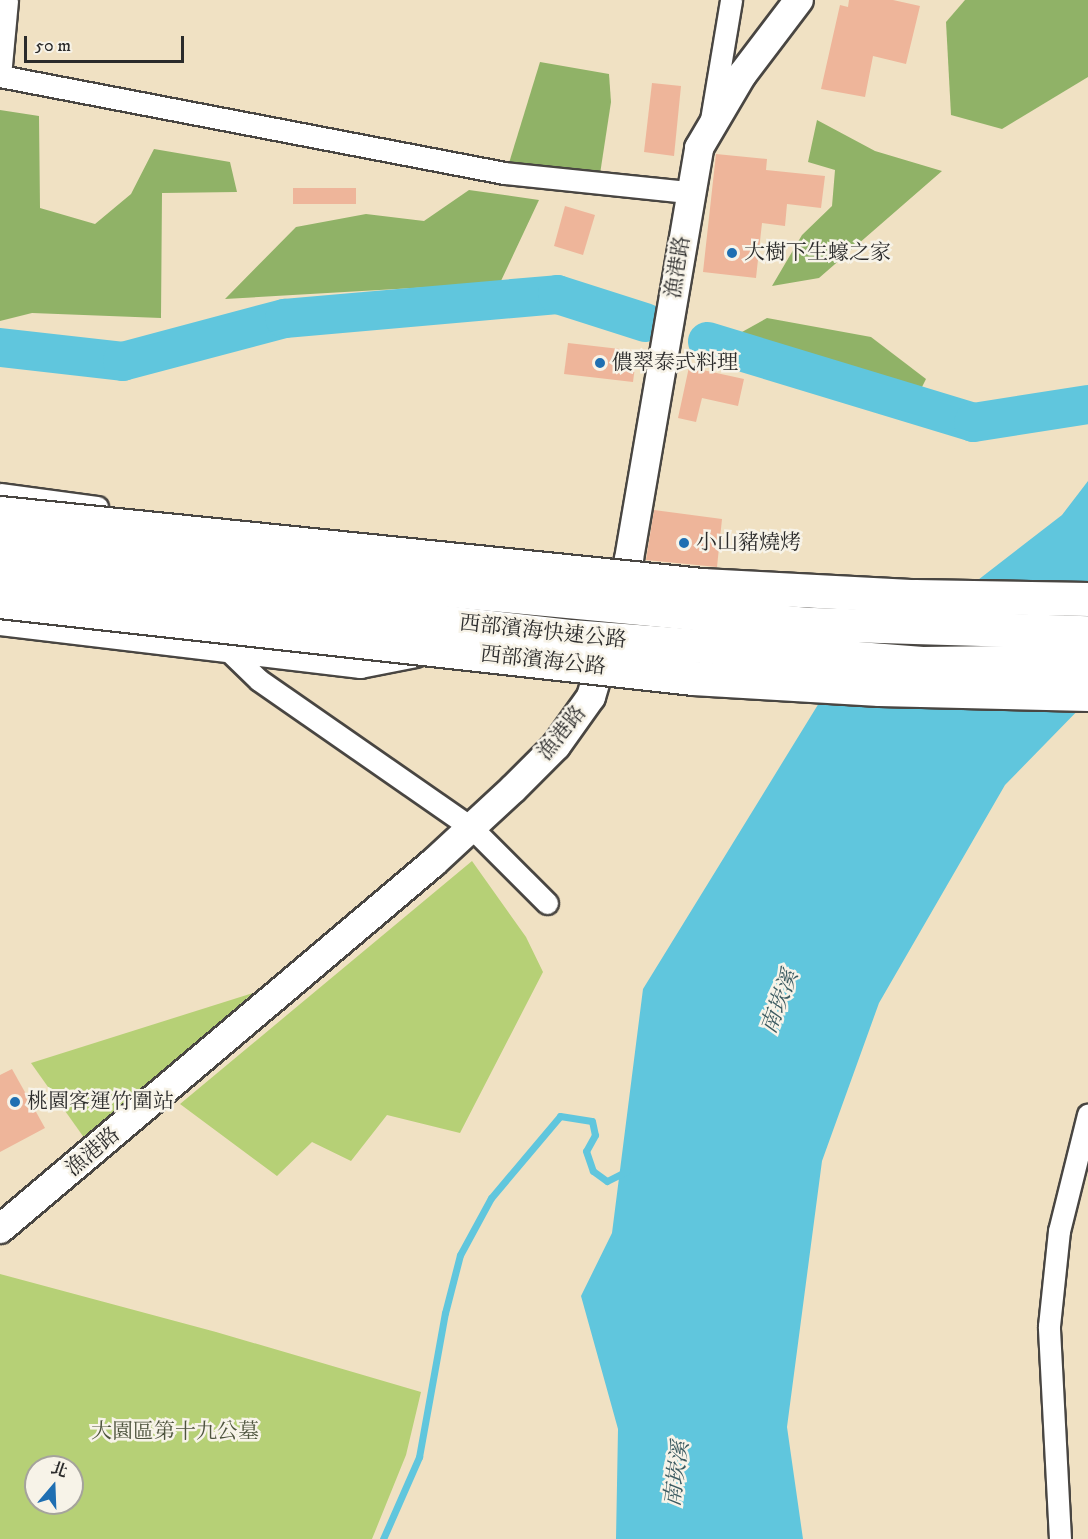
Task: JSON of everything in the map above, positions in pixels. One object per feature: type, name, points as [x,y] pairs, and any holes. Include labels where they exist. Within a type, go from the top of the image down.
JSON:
[{"type":"main road","points":[[1,498],[702,585],[915,596],[1088,599]]},
{"type":"main road","name":"西部濱海快速公路","points":[[0,540],[333,579],[813,624],[1088,632]]},
{"type":"main road","name":"西部濱海快速公路","points":[[0,572],[571,636],[922,663],[1088,661]]},
{"type":"main road","name":"西部濱海公路","points":[[0,601],[693,678],[879,689],[1088,694]]},
{"type":"street","points":[[8,0],[0,76],[504,173],[689,192]]},
{"type":"street","points":[[710,123],[731,0]]},
{"type":"street","name":"漁港路","points":[[0,1228],[472,828],[556,746],[591,697],[629,559],[689,192],[699,148],[710,123],[800,0]]},
{"type":"street","points":[[1,498],[331,540],[477,586],[618,598]]},
{"type":"street","points":[[0,624],[232,654],[360,667],[476,644],[603,654]]},
{"type":"street","points":[[232,654],[259,680],[472,828],[547,903]]},
{"type":"street","points":[[1060,1539],[1049,1326],[1059,1231],[1088,1115]]},
{"type":"green space","points":[[965,0],[1088,0],[1088,77],[1002,129],[951,115],[946,22]]},
{"type":"green space","points":[[540,62],[609,74],[611,102],[600,174],[509,163]]},
{"type":"green space","points":[[0,110],[39,116],[40,208],[95,224],[131,194],[154,149],[230,162],[237,192],[162,193],[161,318],[32,313],[0,321]]},
{"type":"green space","points":[[817,120],[875,151],[942,171],[819,278],[772,286],[802,235],[832,206],[835,170],[808,162]]},
{"type":"green space","points":[[469,190],[539,200],[500,283],[225,299],[296,227],[366,214],[424,221]]},
{"type":"green space","points":[[767,318],[871,337],[926,379],[918,395],[733,337]]},
{"type":"green space","points":[[472,861],[526,937],[543,972],[460,1133],[387,1115],[351,1161],[312,1142],[277,1176],[180,1104]]},
{"type":"green space","points":[[253,993],[85,1139],[31,1063]]},
{"type":"green space","name":"大園區第十九公墓","points":[[0,1274],[216,1332],[421,1392],[406,1455],[372,1539],[0,1539]]},
{"type":"water","name":"南崁溪","points":[[1088,481],[1088,700],[1005,785],[879,1003],[822,1161],[787,1427],[803,1539],[616,1539],[618,1429],[581,1296],[612,1233],[643,989],[819,703],[1062,515]]},
{"type":"building","points":[[849,0],[893,0],[920,6],[906,64],[873,56],[865,97],[821,89],[840,5],[848,7]]},
{"type":"building","points":[[652,83],[681,86],[674,156],[644,152]]},
{"type":"building","points":[[716,154],[767,159],[766,170],[825,176],[821,208],[787,204],[785,226],[762,223],[756,278],[703,272]]},
{"type":"building","points":[[293,188],[356,188],[356,204],[293,204]]},
{"type":"building","points":[[565,206],[595,215],[583,255],[554,246]]},
{"type":"building","name":"儂翠泰式料理","points":[[568,343],[637,351],[633,382],[564,374]]},
{"type":"building","points":[[689,367],[744,379],[738,406],[702,398],[696,422],[678,418]]},
{"type":"building","name":"小山豬燒烤","points":[[654,510],[722,519],[717,567],[646,560]]},
{"type":"building","name":"桃園客運竹圍站","points":[[12,1069],[45,1128],[0,1152],[0,1075]]},
{"type":"waterway","points":[[0,347],[122,361],[284,318],[557,294],[645,322]]},
{"type":"waterway","points":[[707,341],[973,422],[1088,404]]},
{"type":"waterway","points":[[383,1539],[419,1457],[445,1313],[460,1255],[491,1198],[560,1116],[592,1121],[595,1135],[586,1151],[593,1171],[607,1181],[627,1171]]},
{"type":"place","name":"大樹下生蠔之家","points":[[732,253]]},
{"type":"place","name":"儂翠泰式料理","points":[[600,363]]},
{"type":"place","name":"小山豬燒烤","points":[[684,543]]},
{"type":"place","name":"桃園客運竹圍站","points":[[15,1102]]}]
